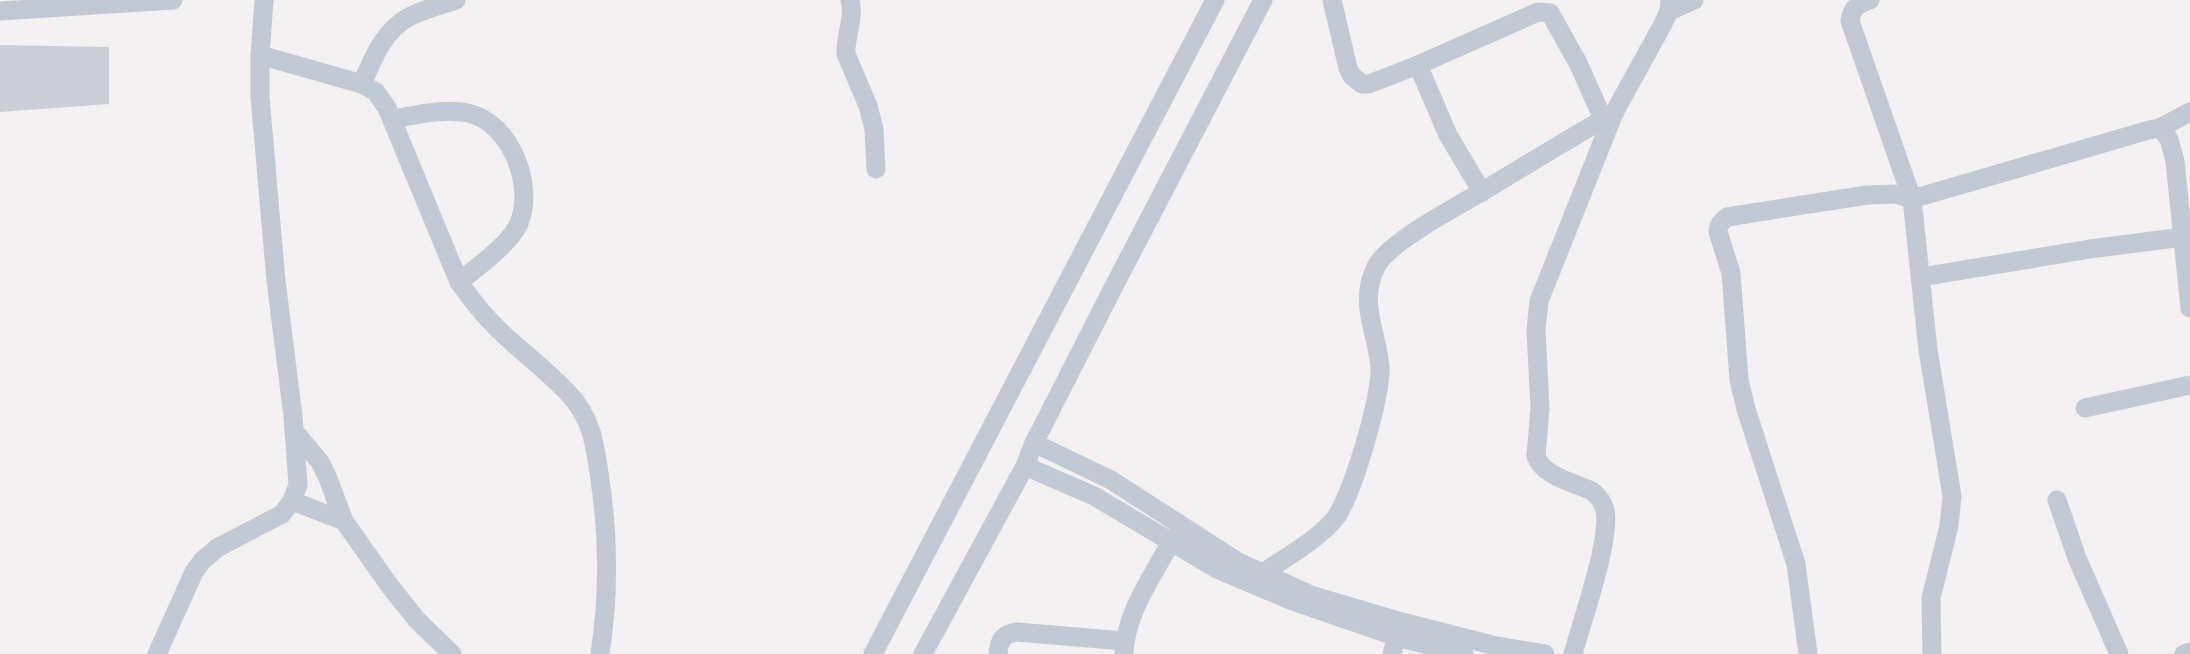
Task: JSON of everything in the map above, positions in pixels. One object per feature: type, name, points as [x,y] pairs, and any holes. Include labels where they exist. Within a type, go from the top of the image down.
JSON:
[{"type":"street","points":[[3,7],[173,0]]},
{"type":"street","points":[[157,654],[194,572],[202,560],[230,540],[282,514],[292,501],[298,485],[295,432],[276,281],[260,97],[260,55],[264,0]]},
{"type":"street","points":[[362,84],[378,48],[394,28],[411,16],[456,0]]},
{"type":"street","points":[[850,0],[852,13],[845,45],[846,54],[873,123],[876,169]]},
{"type":"street","points":[[873,654],[1215,0]]},
{"type":"street","points":[[923,654],[1025,466],[1034,443],[1116,281],[1264,0]]},
{"type":"street","points":[[1332,0],[1348,68],[1356,81],[1362,84],[1369,84],[1418,65],[1538,12],[1550,13],[1608,116]]},
{"type":"street","points":[[1573,654],[1605,538],[1605,511],[1598,496],[1592,491],[1549,472],[1538,464],[1536,456],[1540,408],[1536,330],[1540,301],[1608,116],[1669,6],[1694,0]]},
{"type":"street","points":[[1870,0],[1852,9],[1850,21],[1912,198],[1928,350],[1952,496],[1949,526],[1932,598],[1932,654]]},
{"type":"street","points":[[260,55],[362,84],[376,92],[392,119],[459,282],[474,304],[510,341],[569,394],[581,408],[593,434],[606,523],[608,562],[606,612],[600,654]]},
{"type":"street","points":[[1418,65],[1448,135],[1482,192]]},
{"type":"street","points":[[392,119],[443,112],[469,114],[492,125],[506,140],[516,158],[523,180],[523,199],[519,223],[503,244],[459,282]]},
{"type":"street","points":[[1808,654],[1796,564],[1746,409],[1739,380],[1731,273],[1718,227],[1727,218],[1867,195],[1895,194],[1912,198],[2160,128],[2190,112]]},
{"type":"street","points":[[1263,573],[1334,521],[1351,489],[1378,396],[1380,368],[1368,306],[1376,266],[1388,253],[1445,211],[1482,192],[1608,116]]},
{"type":"street","points":[[2160,128],[2169,139],[2173,148],[2190,308]]},
{"type":"street","points":[[1921,277],[2090,249],[2183,236]]},
{"type":"street","points":[[2084,408],[2190,385]]},
{"type":"street","points":[[295,432],[320,462],[344,521],[389,585],[417,620],[452,654]]},
{"type":"street","points":[[1034,443],[1111,480],[1238,562],[1397,637],[1545,654]]},
{"type":"street","points":[[1025,466],[1098,498],[1217,569],[1290,600],[1397,637],[1464,654]]},
{"type":"street","points":[[1098,498],[1111,480]]},
{"type":"street","points":[[2057,500],[2077,558],[2119,654]]},
{"type":"street","points":[[292,501],[344,521]]},
{"type":"street","points":[[998,654],[999,642],[1003,637],[1017,632],[1124,647],[1136,607],[1171,542],[1184,528]]},
{"type":"street","points":[[2184,654],[2190,652]]},
{"type":"building","points":[[0,45],[109,47],[109,104],[0,112]]}]
